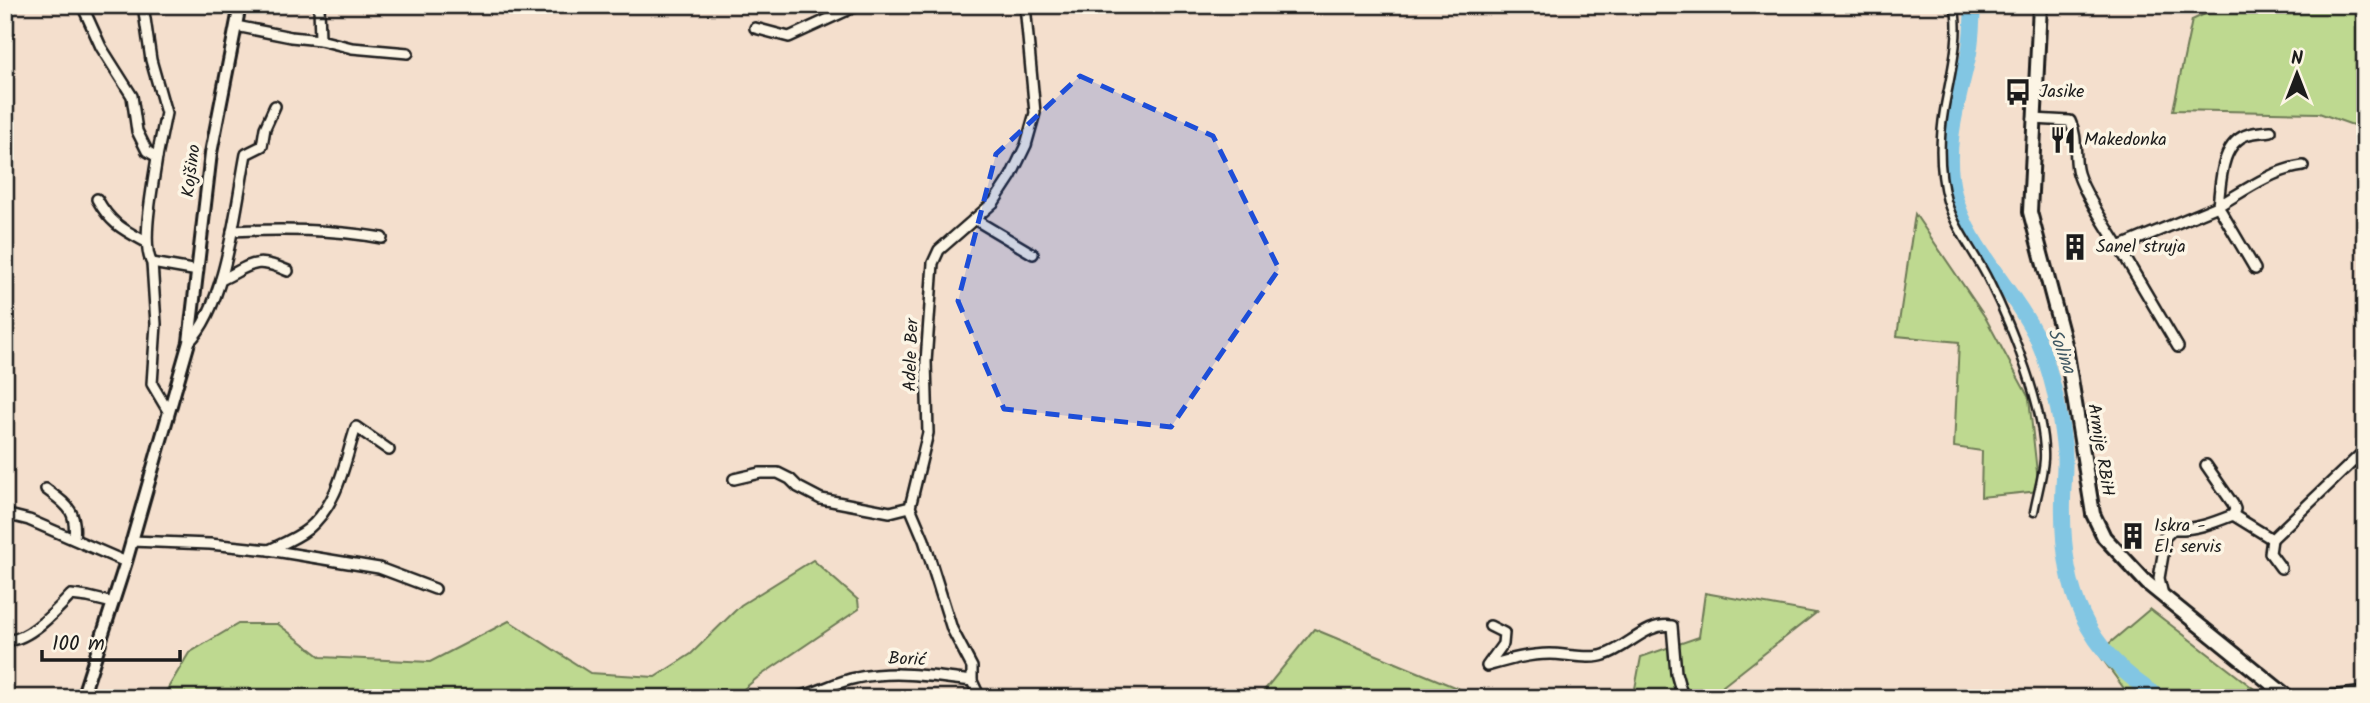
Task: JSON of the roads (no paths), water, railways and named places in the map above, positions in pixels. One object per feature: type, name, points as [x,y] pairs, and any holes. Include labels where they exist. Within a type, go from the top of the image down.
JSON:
[{"type":"main road","name":"Armije RBiH","points":[[2040,5],[2030,212],[2066,348],[2093,513],[2104,537],[2163,597],[2288,698]]},
{"type":"street","points":[[82,5],[101,47],[132,96],[137,131],[147,151],[157,157]]},
{"type":"street","points":[[143,5],[151,60],[166,113],[157,157],[146,242],[152,263],[156,324],[152,384],[168,411]]},
{"type":"street","name":"Kojšino","points":[[82,698],[126,562],[188,342],[211,153],[240,5]]},
{"type":"street","points":[[319,5],[320,40]]},
{"type":"street","points":[[755,28],[789,37],[859,5]]},
{"type":"street","name":"Adele Ber","points":[[910,507],[928,433],[926,362],[933,263],[939,250],[994,202],[1026,145],[1035,113],[1025,5]]},
{"type":"street","points":[[1954,5],[1954,63],[1940,141],[1941,167],[1948,202],[1963,239],[1993,290],[2033,393],[2041,428],[2043,459],[2034,512]]},
{"type":"street","points":[[236,26],[352,48],[408,53]]},
{"type":"street","name":"Kojšino","points":[[188,342],[200,331],[221,281],[246,154],[262,146],[265,128],[275,106]]},
{"type":"street","points":[[2034,119],[2070,121],[2074,129],[2077,171],[2101,219],[2178,347]]},
{"type":"street","points":[[2255,269],[2218,206],[2225,159],[2234,143],[2247,134],[2271,131]]},
{"type":"street","points":[[2119,247],[2218,206],[2288,168],[2302,166]]},
{"type":"street","points":[[97,199],[117,227],[146,242]]},
{"type":"street","points":[[974,219],[1033,254]]},
{"type":"street","points":[[232,231],[307,229],[342,231],[382,238]]},
{"type":"street","points":[[221,281],[258,262],[288,271]]},
{"type":"street","points":[[152,263],[198,271]]},
{"type":"street","points":[[269,550],[306,531],[320,516],[341,480],[356,427],[388,450]]},
{"type":"street","points":[[2281,568],[2270,553],[2272,539],[2365,450]]},
{"type":"street","points":[[2206,465],[2233,504],[2233,515]]},
{"type":"street","points":[[734,479],[760,472],[779,473],[821,499],[890,512],[910,507],[924,540],[952,629],[972,667],[972,681],[980,698]]},
{"type":"street","points":[[46,489],[65,503],[71,512],[76,521],[74,539]]},
{"type":"street","points":[[5,514],[29,520],[126,562]]},
{"type":"street","points":[[2163,597],[2159,578],[2164,538],[2173,529],[2203,527],[2233,515]]},
{"type":"street","points":[[2233,515],[2272,539]]},
{"type":"street","points":[[131,541],[210,544],[269,550],[379,568],[435,589]]},
{"type":"street","points":[[7,641],[35,629],[71,595],[113,603]]},
{"type":"street","points":[[1490,626],[1504,633],[1503,644],[1487,666],[1519,657],[1549,654],[1604,656],[1635,636],[1662,625],[1672,626],[1676,673],[1683,698]]},
{"type":"street","name":"Borić","points":[[792,698],[829,694],[853,678],[892,674],[972,681]]},
{"type":"street","points":[[2315,698],[2365,692]]},
{"type":"waterway","name":"Solina","points":[[1973,5],[1970,47],[1951,140],[1954,194],[1980,251],[2028,321],[2047,366],[2058,407],[2064,448],[2063,533],[2067,562],[2082,615],[2113,660],[2161,698]]},
{"type":"place","name":"Jasike","points":[[2018,92]]},
{"type":"place","name":"Makedonka","points":[[2063,140]]},
{"type":"place","name":"Sanel struja","points":[[2075,247]]},
{"type":"place","name":"Iskra - El. servis","points":[[2133,536]]}]
